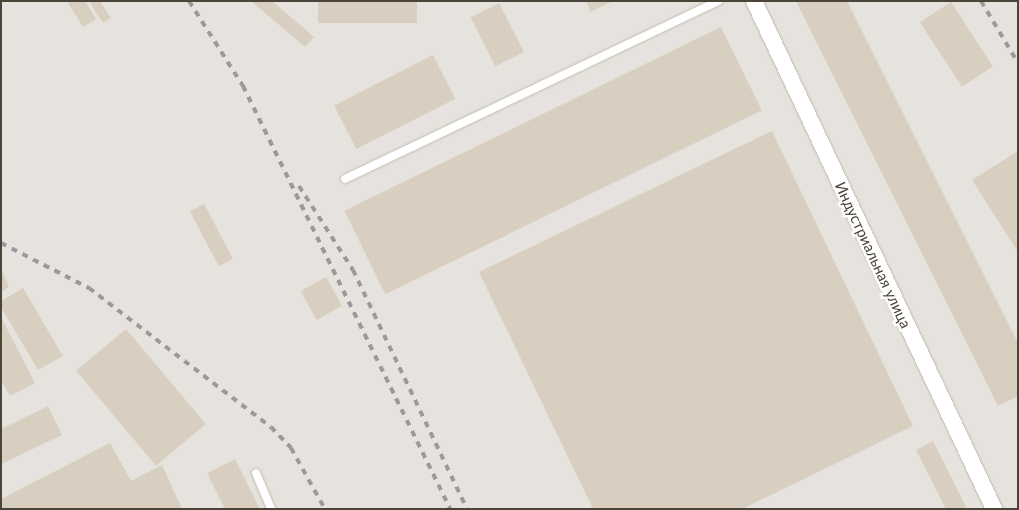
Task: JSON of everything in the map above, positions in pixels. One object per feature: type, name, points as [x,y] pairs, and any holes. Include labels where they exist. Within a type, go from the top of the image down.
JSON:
[{"type":"street","name":"Индустриальная улица","points":[[754,1],[994,509]]},
{"type":"lane","points":[[345,179],[720,1]]},
{"type":"lane","points":[[256,473],[271,509]]},
{"type":"shaded area","points":[[1,1],[1018,1],[1018,509],[1,509]]},
{"type":"building","points":[[67,1],[85,1],[96,19],[83,27]]},
{"type":"building","points":[[89,1],[100,1],[111,18],[103,23]]},
{"type":"building","points":[[251,1],[272,1],[314,37],[305,47]]},
{"type":"building","points":[[318,1],[417,1],[417,23],[318,23]]},
{"type":"building","points":[[586,1],[613,1],[591,12]]},
{"type":"building","points":[[796,1],[847,1],[1018,343],[1018,396],[998,406]]},
{"type":"building","points":[[951,2],[993,67],[962,87],[920,22]]},
{"type":"building","points":[[499,3],[524,52],[495,67],[470,18]]},
{"type":"building","points":[[721,27],[762,111],[385,294],[344,211]]},
{"type":"building","points":[[433,55],[455,99],[356,149],[334,105]]},
{"type":"building","points":[[772,131],[913,426],[742,509],[593,509],[479,272]]},
{"type":"building","points":[[1018,151],[1018,252],[972,180]]},
{"type":"building","points":[[204,204],[233,259],[219,266],[190,212]]},
{"type":"building","points":[[1,268],[9,287],[1,292]]},
{"type":"building","points":[[326,277],[342,306],[317,320],[301,291]]},
{"type":"building","points":[[23,288],[63,356],[38,370],[1,307],[1,301]]},
{"type":"building","points":[[1,317],[35,383],[10,396],[1,380]]},
{"type":"building","points":[[126,329],[206,424],[156,466],[76,371]]},
{"type":"building","points":[[48,406],[62,435],[1,464],[1,429]]},
{"type":"building","points":[[933,441],[967,509],[946,509],[916,450]]},
{"type":"building","points":[[110,443],[131,481],[162,465],[182,509],[1,509],[1,499]]},
{"type":"building","points":[[235,459],[260,509],[225,509],[207,473]]},
{"type":"railway","points":[[189,1],[243,86],[450,509]]},
{"type":"railway","points":[[981,1],[1018,63]]},
{"type":"railway","points":[[299,186],[353,270],[467,509]]},
{"type":"railway","points":[[1,243],[89,288],[271,427],[291,448],[325,509]]}]
